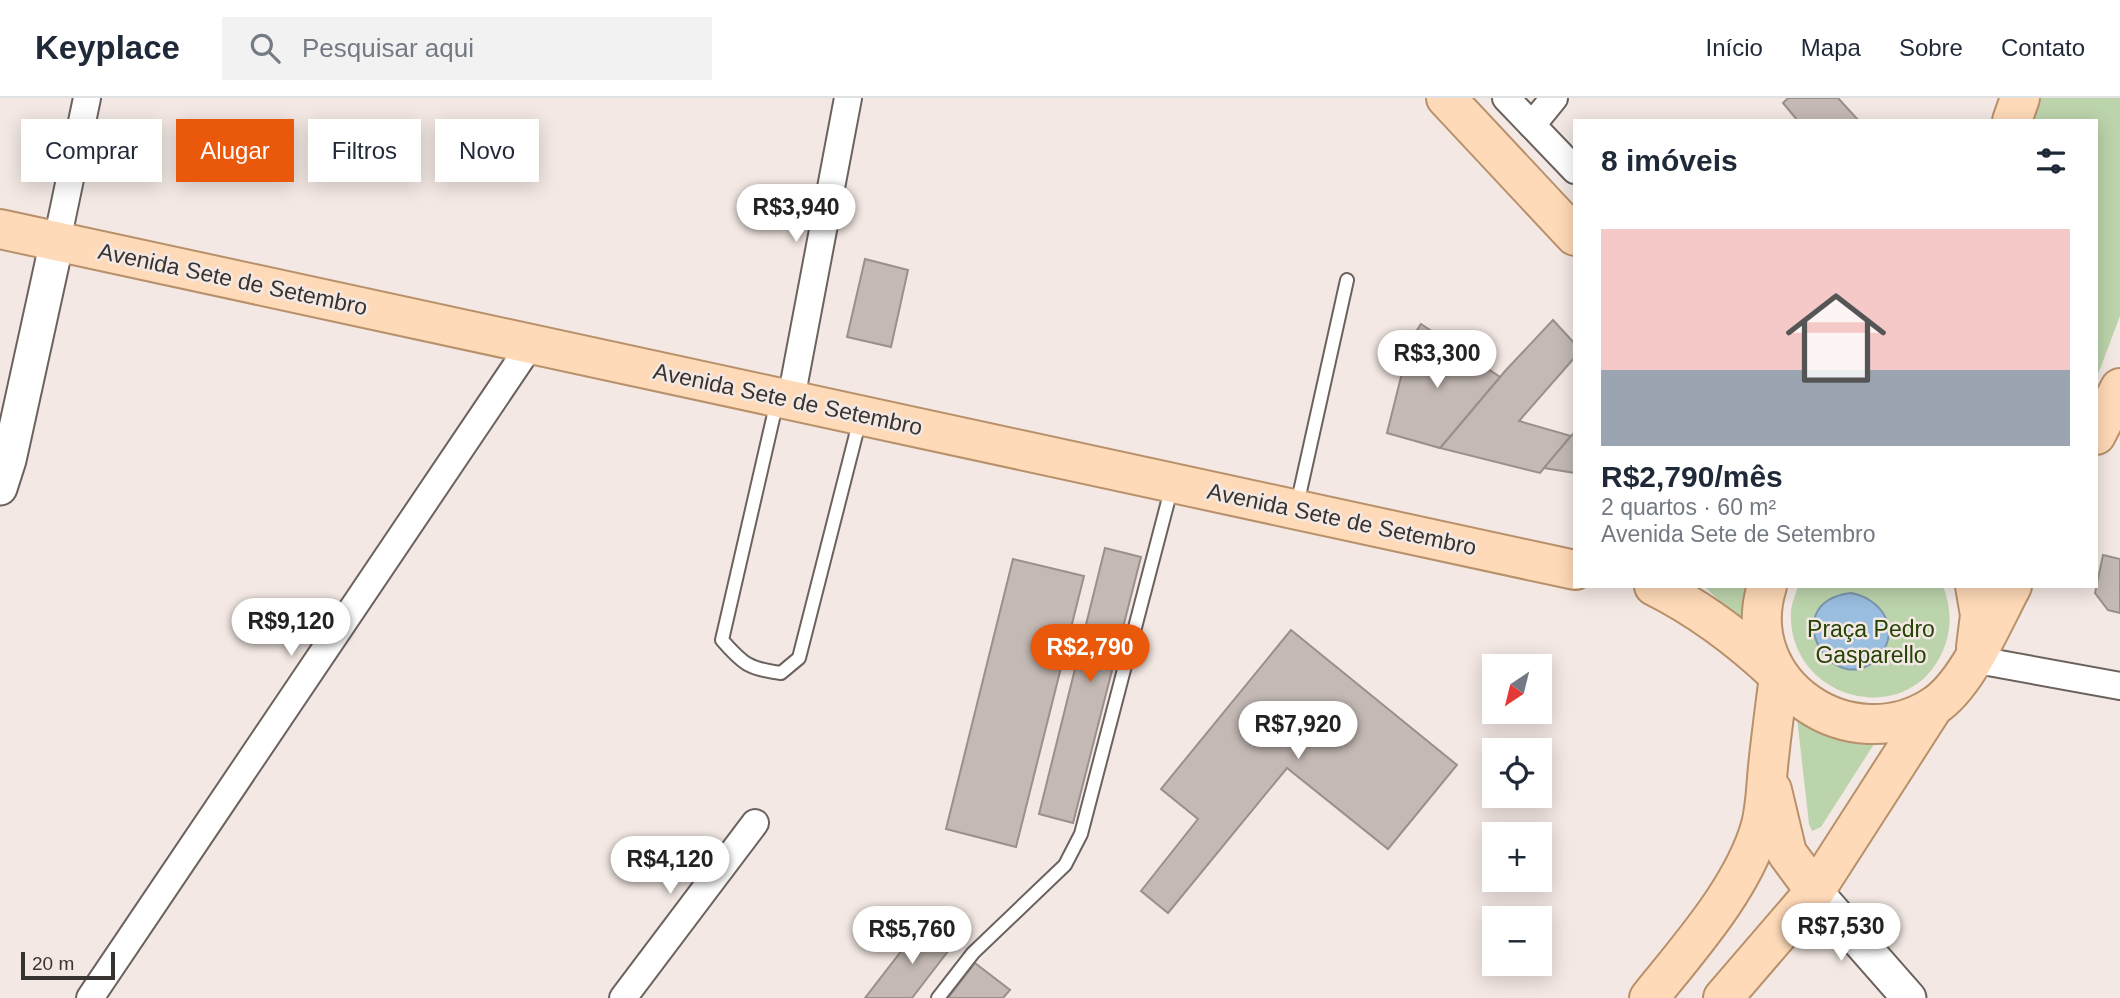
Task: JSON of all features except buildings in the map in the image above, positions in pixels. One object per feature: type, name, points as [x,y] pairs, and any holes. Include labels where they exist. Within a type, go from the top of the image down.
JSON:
[{"type":"main road","points":[[1446,98],[1573,234]]},
{"type":"main road","points":[[2013,119],[2020,98]]},
{"type":"main road","name":"Avenida Sete de Setembro","points":[[0,229],[1573,570]]},
{"type":"main road","points":[[2098,431],[2120,388]]},
{"type":"main road","points":[[1658,588],[1722,628],[1816,710],[1839,720],[1863,725],[1888,724],[1912,718],[1934,706]]},
{"type":"main road","points":[[1649,998],[1700,933],[1741,874],[1761,824],[1779,677],[1764,634],[1762,612],[1767,588]]},
{"type":"main road","points":[[1972,659],[1980,615],[1975,588]]},
{"type":"main road","points":[[1723,998],[1815,891],[1934,706],[1956,685],[2011,588]]},
{"type":"main road","points":[[1767,771],[1787,853],[1815,891]]},
{"type":"street","points":[[0,488],[9,460],[87,98]]},
{"type":"street","points":[[784,398],[848,98]]},
{"type":"street","points":[[1506,98],[1573,168]]},
{"type":"street","points":[[1532,125],[1554,98]]},
{"type":"street","points":[[90,998],[531,344]]},
{"type":"street","points":[[1972,659],[2120,686]]},
{"type":"street","points":[[623,998],[755,823]]},
{"type":"street","points":[[1815,891],[1909,998]]},
{"type":"lane","points":[[1296,509],[1347,280]]},
{"type":"lane","points":[[784,398],[722,640],[737,658],[757,670],[781,673],[799,659],[861,415]]},
{"type":"lane","points":[[938,998],[973,953],[1065,865],[1081,834],[1173,482]]},
{"type":"green space","points":[[2037,98],[2120,98],[2120,316],[2098,374],[2098,119],[2032,119]]},
{"type":"green space","points":[[1706,588],[1750,588],[1746,627]]},
{"type":"green space","name":"Praça Pedro Gasparello","points":[[1797,588],[1944,588],[1950,620],[1948,636],[1942,653],[1925,677],[1902,692],[1877,697],[1851,694],[1827,684],[1808,666],[1795,642],[1791,612]]},
{"type":"green space","points":[[1797,718],[1876,741],[1821,827],[1812,831],[1809,824]]},
{"type":"water","points":[[1851,593],[1871,601],[1879,608],[1885,616],[1889,635],[1880,655],[1863,668],[1846,669],[1831,661],[1819,647],[1814,631],[1816,614],[1828,601]]}]
